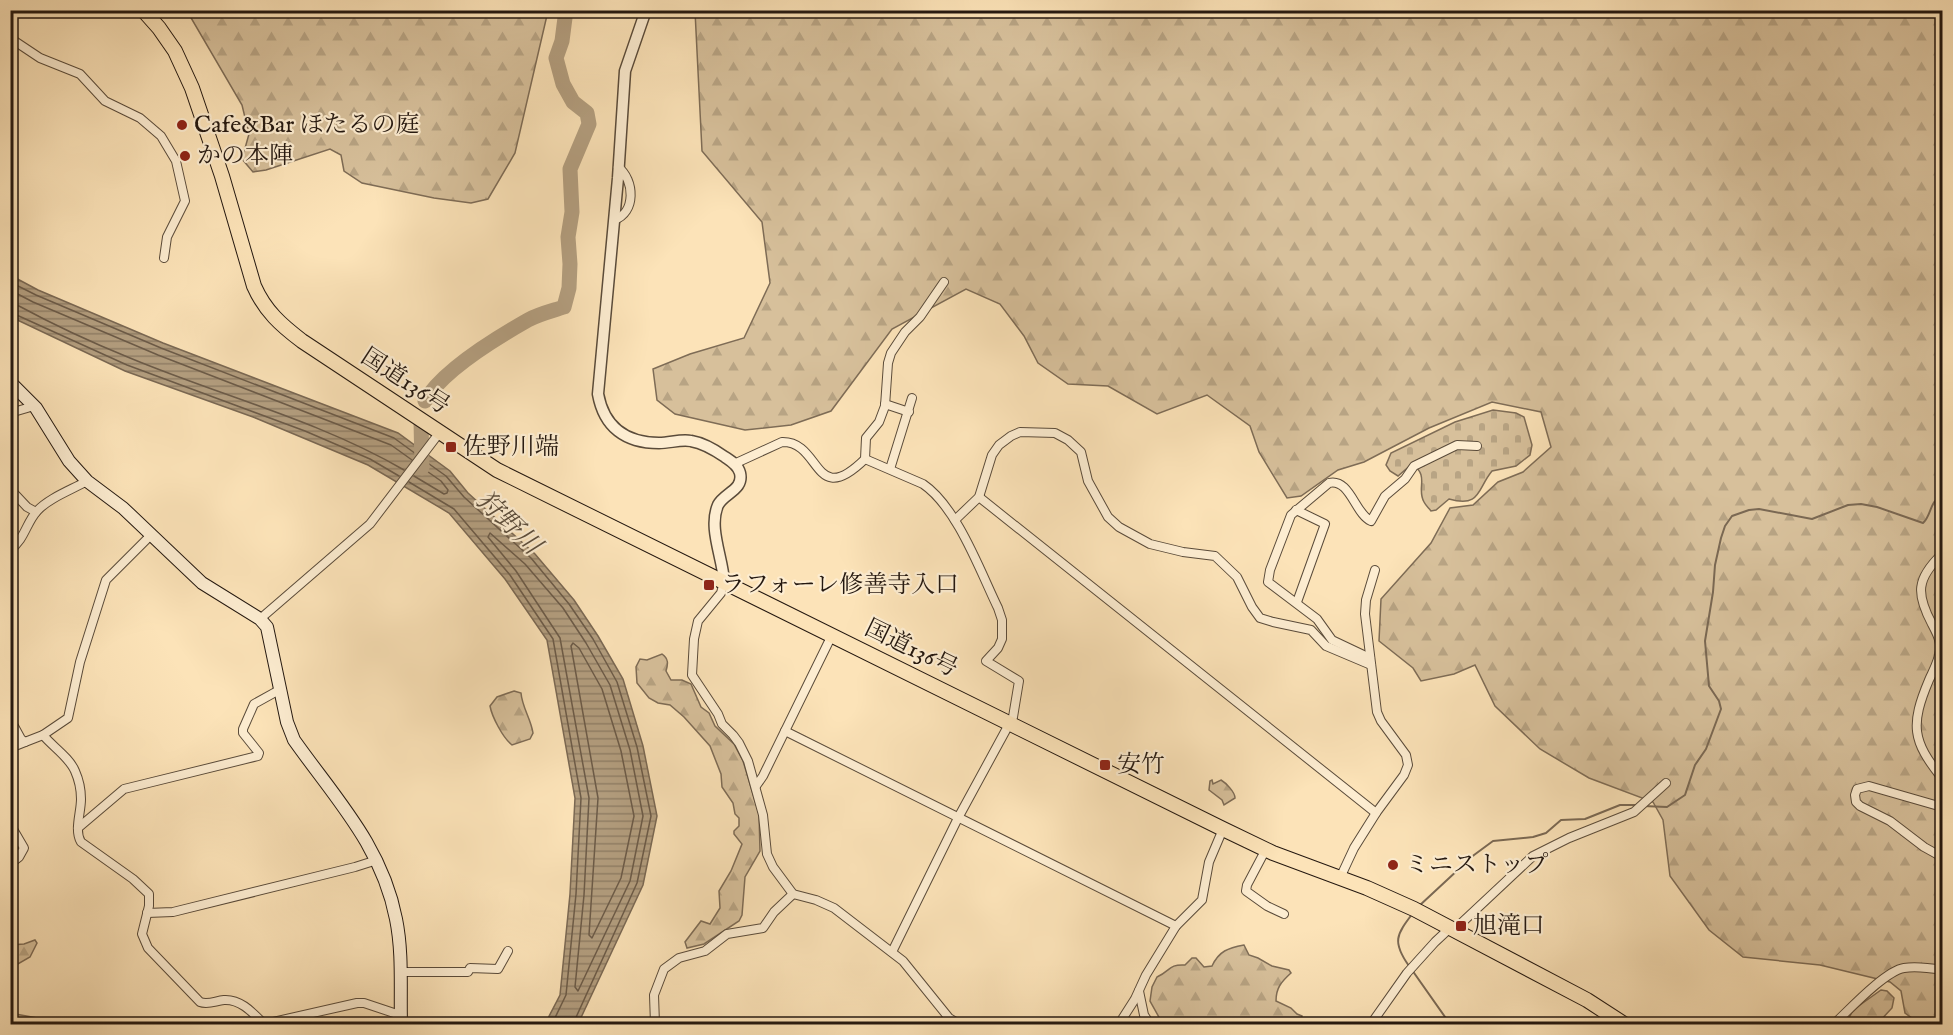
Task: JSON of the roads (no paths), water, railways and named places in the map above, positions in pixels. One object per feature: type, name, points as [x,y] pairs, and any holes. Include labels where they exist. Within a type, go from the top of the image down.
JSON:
[{"type":"highway","name":"国道136号","points":[[143,10],[175,51],[192,88],[261,302],[284,327],[302,341],[438,435],[497,470],[1223,829],[1266,849],[1390,898],[1587,1000],[1624,1024]]},
{"type":"main road","points":[[10,382],[34,406],[69,461],[87,482],[123,507],[202,583],[261,619],[267,627],[287,722],[294,740],[369,843],[377,860],[396,917],[400,944],[401,1020]]},
{"type":"street","points":[[646,10],[625,71],[598,394],[604,417],[619,433],[630,438],[658,443],[691,441],[713,449],[735,464],[740,471],[739,483],[735,490],[720,502],[715,518],[724,582],[721,593],[698,621],[694,639],[692,675],[718,714],[722,724],[739,743],[748,761],[763,815],[767,854],[773,867],[793,894],[834,908],[892,952],[906,964],[949,1018],[959,1024]]},
{"type":"street","points":[[10,38],[40,58],[75,70],[105,101],[140,118],[161,136],[176,161],[185,201],[168,237],[164,258]]},
{"type":"street","points":[[735,464],[782,442],[799,448],[833,479],[847,475],[865,459],[866,438],[879,422],[885,404],[888,363],[891,353],[944,282]]},
{"type":"street","points":[[890,469],[912,398]]},
{"type":"street","points":[[885,404],[909,412]]},
{"type":"street","points":[[10,413],[34,406]]},
{"type":"street","points":[[955,520],[979,497],[992,455],[999,445],[1020,432],[1055,433],[1068,440],[1081,452],[1091,488],[1108,517],[1119,527],[1150,544],[1215,556],[1237,577],[1260,618],[1311,630],[1326,646],[1371,662]]},
{"type":"street","points":[[261,619],[352,541],[381,511],[438,435]]},
{"type":"street","points":[[1371,662],[1332,640],[1317,619],[1271,585],[1268,579],[1290,519],[1296,510],[1329,483],[1338,482],[1342,484],[1368,521],[1371,521],[1385,495],[1405,479],[1414,466],[1457,446],[1477,446]]},
{"type":"street","points":[[865,459],[911,477],[929,488],[955,520],[1002,620],[1000,643],[986,661],[1019,681],[1014,714],[958,818],[892,952]]},
{"type":"street","points":[[10,550],[22,539],[36,512],[87,482]]},
{"type":"street","points":[[10,489],[27,507],[36,512]]},
{"type":"street","points":[[979,497],[1376,813]]},
{"type":"street","points":[[1296,510],[1325,524],[1297,602]]},
{"type":"street","points":[[10,748],[43,735],[64,722],[70,714],[80,662],[106,580],[151,535]]},
{"type":"street","points":[[1942,554],[1926,574],[1920,591],[1923,607],[1938,637],[1940,651],[1924,694],[1916,731],[1922,750],[1942,778]]},
{"type":"street","points":[[1340,878],[1354,848],[1404,775],[1408,765],[1406,755],[1378,717],[1365,614],[1366,600],[1375,570]]},
{"type":"street","points":[[756,786],[832,635]]},
{"type":"street","points":[[78,828],[127,787],[258,756],[259,753],[243,733],[243,729],[254,704],[281,689]]},
{"type":"street","points":[[10,719],[25,742]]},
{"type":"street","points":[[785,731],[1176,926]]},
{"type":"street","points":[[43,735],[68,759],[75,770],[80,788],[77,835],[81,842],[147,891],[151,899],[142,934],[146,944],[197,1000],[206,1004],[223,1000],[234,1001],[250,1010],[264,1024],[357,1003],[364,1003],[401,1020]]},
{"type":"street","points":[[1371,1024],[1407,973],[1437,939],[1452,929],[1533,856],[1569,838],[1632,813],[1666,783]]},
{"type":"street","points":[[1942,807],[1869,786],[1857,789],[1855,795],[1856,802],[1860,806],[1890,821],[1924,847],[1942,857]]},
{"type":"street","points":[[10,824],[24,848],[19,857],[10,864]]},
{"type":"street","points":[[1119,1024],[1176,926],[1202,900],[1209,862],[1223,829]]},
{"type":"street","points":[[1266,849],[1246,885],[1246,891],[1267,906],[1284,914]]},
{"type":"street","points":[[147,913],[173,912],[377,860]]},
{"type":"street","points":[[655,1024],[654,995],[664,969],[679,958],[705,951],[728,934],[763,928],[774,912],[793,894]]},
{"type":"street","points":[[400,972],[468,972],[470,968],[498,969],[508,951]]},
{"type":"street","points":[[1834,1024],[1891,973],[1902,968],[1920,967],[1942,970]]},
{"type":"street","points":[[1139,990],[1144,1015],[1150,1024]]},
{"type":"water","points":[[10,275],[38,290],[163,343],[398,433],[450,471],[468,493],[535,554],[574,600],[623,679],[643,746],[657,816],[643,885],[578,1024],[545,1024],[560,995],[570,894],[575,798],[547,640],[505,579],[449,513],[368,465],[253,417],[125,371],[11,317]]},
{"type":"waterway","points":[[425,401],[444,378],[487,345],[532,318],[564,307],[569,288],[568,237],[572,212],[570,169],[589,124],[587,113],[573,102],[563,84],[556,58],[562,41],[566,10]]},
{"type":"waterway","points":[[421,421],[422,468]]},
{"type":"waterway","points":[[1643,806],[1667,807],[1685,795],[1695,765],[1706,749],[1721,709],[1719,701],[1709,686],[1705,641],[1715,565],[1725,526],[1732,516],[1759,509],[1812,519],[1848,505],[1861,504],[1877,507],[1923,523],[1935,501],[1942,496]]},
{"type":"waterway","points":[[1419,906],[1474,855],[1493,841],[1533,837],[1546,833],[1561,820],[1585,819],[1620,805],[1638,805]]},
{"type":"waterway","points":[[1409,966],[1400,951],[1398,939],[1413,913]]},
{"type":"waterway","points":[[1412,970],[1450,1024]]},
{"type":"place","name":"Cafe&Bar ほたるの庭","points":[[182,125]]},
{"type":"place","name":"かの本陣","points":[[185,156]]},
{"type":"place","name":"佐野川端","points":[[451,447]]},
{"type":"place","name":"ラフォーレ修善寺入口","points":[[709,585]]},
{"type":"place","name":"安竹","points":[[1105,765]]},
{"type":"place","name":"ミニストップ","points":[[1393,865]]},
{"type":"place","name":"旭滝口","points":[[1461,926]]},
{"type":"water label","name":"狩野川","points":[[508,523]]}]
